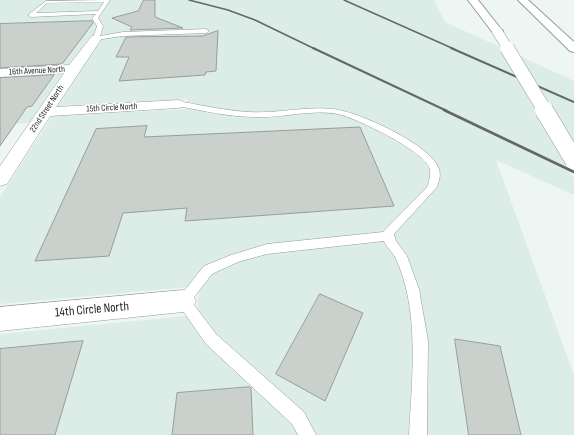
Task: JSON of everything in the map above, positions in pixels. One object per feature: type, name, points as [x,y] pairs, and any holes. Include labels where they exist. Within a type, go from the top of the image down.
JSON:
[{"type":"highway","points":[[468,0],[484,13]]},
{"type":"highway","points":[[473,0],[497,31],[574,160]]},
{"type":"highway","points":[[523,0],[574,48]]},
{"type":"street","name":"22nd Street North","points":[[0,180],[73,69],[96,38]]},
{"type":"street","name":"16th Avenue North","points":[[0,73],[73,69]]},
{"type":"street","name":"15th Circle North","points":[[46,112],[178,104]]},
{"type":"street","name":"14th Circle North","points":[[0,318],[183,301]]},
{"type":"lane","points":[[96,38],[100,29],[99,22],[95,18],[108,0],[46,2],[31,15],[99,12]]},
{"type":"lane","points":[[96,38],[123,34],[206,31]]},
{"type":"lane","points":[[178,104],[256,115],[333,111],[346,114],[396,137],[419,150],[434,166],[436,178],[432,188],[398,225],[388,233],[390,242],[401,256],[412,289],[421,341],[418,435]]},
{"type":"lane","points":[[307,435],[298,418],[211,339],[183,301],[208,270],[235,258],[267,249],[389,236]]},
{"type":"shaded area","points":[[0,0],[434,0],[445,22],[500,47],[574,179],[574,195],[496,160],[574,375],[574,435],[0,435],[0,334],[197,315],[199,286],[0,304],[0,197],[52,116],[186,109],[187,99],[58,106],[104,36],[91,36],[68,66],[0,69]]},
{"type":"shaded area","points":[[520,56],[574,81],[574,143]]},
{"type":"shaded area","points":[[63,73],[29,123],[0,125],[0,76]]},
{"type":"building","points":[[144,0],[155,0],[155,17],[183,28],[130,30],[132,27],[112,18],[138,11]]},
{"type":"building","points":[[92,21],[93,23],[62,64],[0,68],[0,24]]},
{"type":"building","points":[[218,31],[216,71],[206,72],[205,75],[119,81],[129,57],[116,57],[126,37],[202,36]]},
{"type":"building","points":[[54,75],[32,106],[27,107],[0,146],[0,78]]},
{"type":"building","points":[[147,126],[144,137],[360,127],[394,206],[185,221],[187,208],[123,213],[109,256],[35,261],[96,129]]},
{"type":"building","points":[[320,294],[363,313],[325,401],[276,374]]},
{"type":"building","points":[[455,339],[500,346],[521,435],[469,435]]},
{"type":"building","points":[[83,341],[55,435],[0,435],[0,349]]},
{"type":"building","points":[[250,387],[253,435],[172,435],[177,393]]},
{"type":"railway","points":[[189,0],[228,10],[255,20],[315,49]]},
{"type":"railway","points":[[344,0],[454,49]]},
{"type":"railway","points":[[313,48],[447,111]]},
{"type":"railway","points":[[451,48],[574,102]]},
{"type":"railway","points":[[444,110],[574,172]]}]
